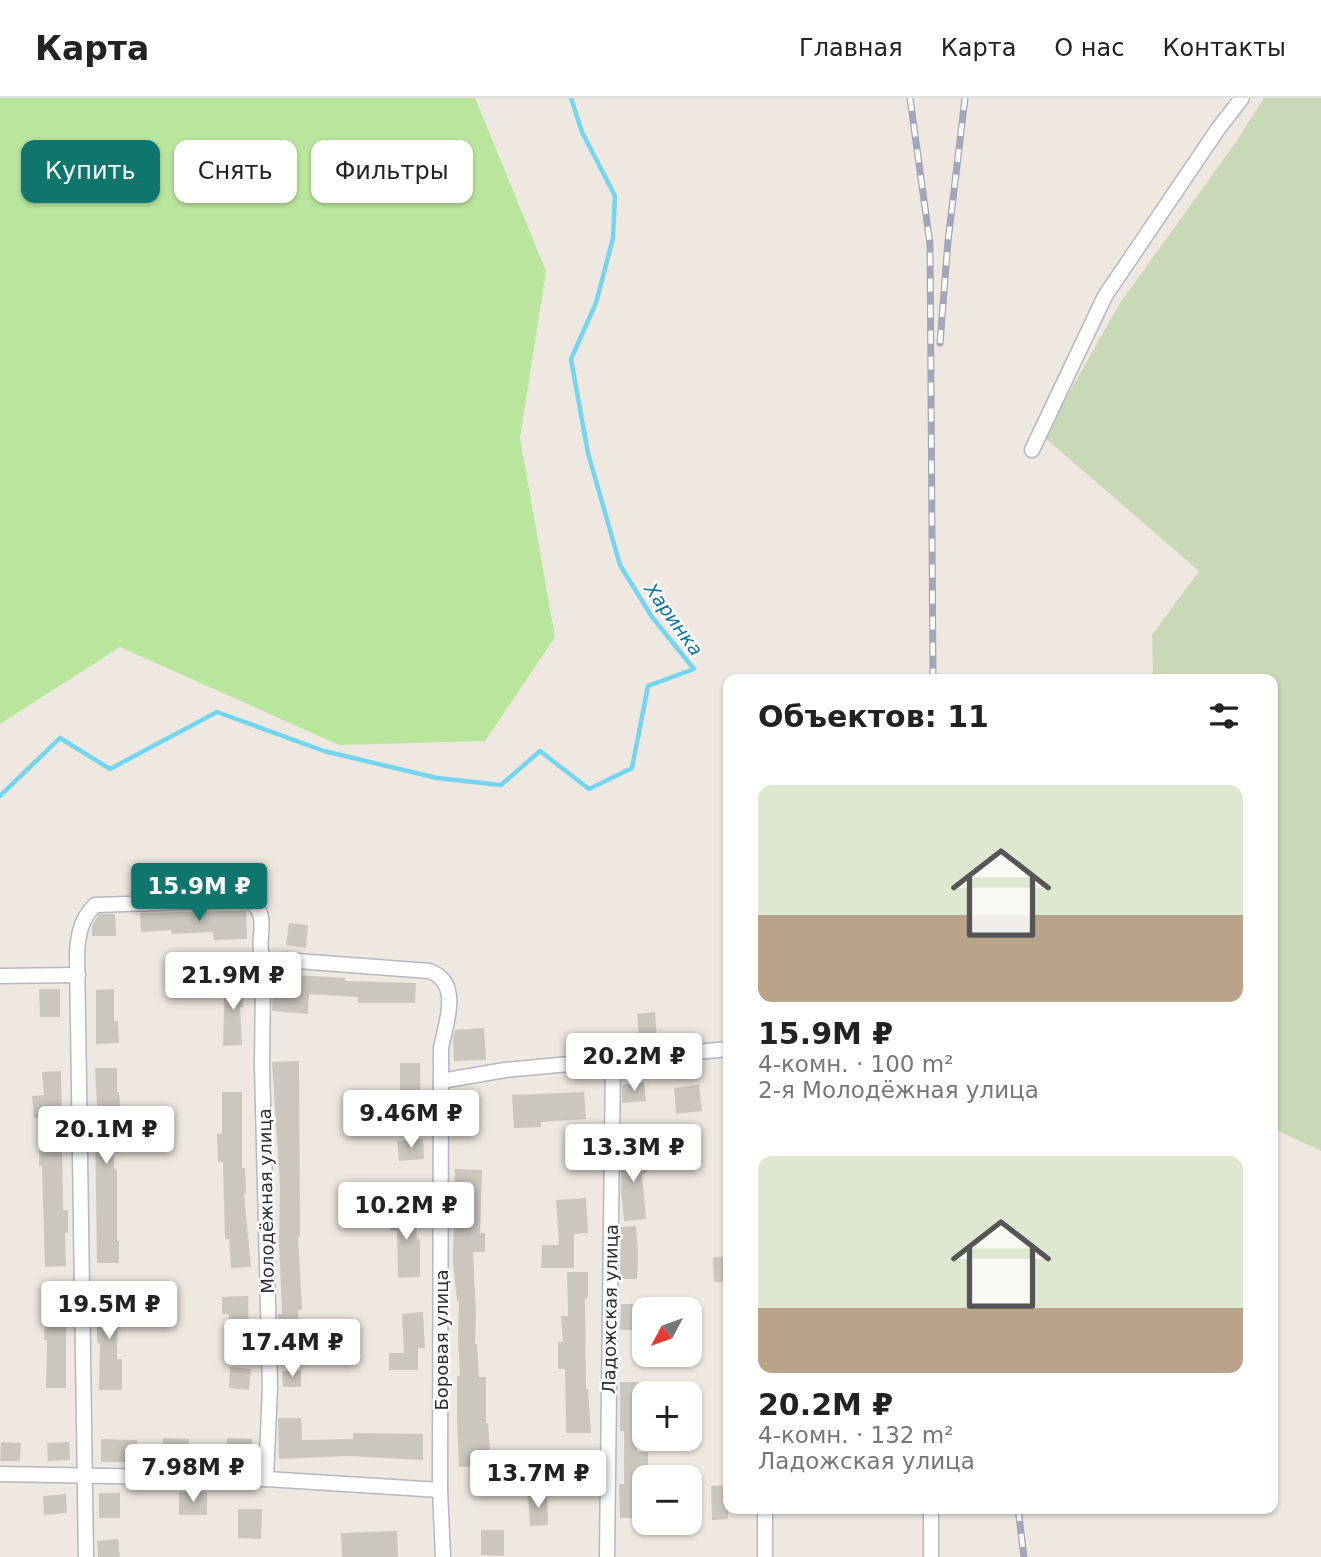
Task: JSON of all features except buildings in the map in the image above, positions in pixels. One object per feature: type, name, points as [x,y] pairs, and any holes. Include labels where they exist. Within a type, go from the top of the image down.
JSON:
[{"type":"street","points":[[1032,450],[1105,296],[1242,98]]},
{"type":"street","points":[[86,1557],[78,975],[78,938],[81,924],[95,905],[107,903],[249,900],[261,912],[261,956],[269,967]]},
{"type":"street","name":"Боровая улица","points":[[269,967],[284,960],[410,969],[439,974],[449,989],[441,1048],[440,1490],[443,1557]]},
{"type":"street","name":"Молодёжная улица","points":[[266,1479],[270,1387],[262,1066],[263,975],[269,967]]},
{"type":"street","points":[[0,976],[78,975]]},
{"type":"street","points":[[441,1081],[505,1070],[723,1050]]},
{"type":"street","name":"Ладожская улица","points":[[607,1557],[613,1061]]},
{"type":"street","points":[[0,1474],[266,1479],[440,1490]]},
{"type":"street","points":[[765,1514],[765,1557]]},
{"type":"street","points":[[931,1514],[931,1557]]},
{"type":"green space","points":[[0,98],[475,98],[546,271],[520,438],[555,637],[485,741],[339,745],[120,647],[0,724]]},
{"type":"green space","points":[[1264,98],[1321,98],[1321,1151],[1278,1131],[1278,674],[1153,674],[1152,635],[1199,571],[1044,437],[1120,303],[1236,142]]},
{"type":"waterway","name":"Харинка","points":[[0,796],[60,738],[110,769],[217,712],[324,751],[437,778],[501,785],[540,751],[589,789],[632,768],[648,686],[694,669],[652,617],[620,565],[588,453],[571,359],[596,303],[613,238],[615,196],[582,132],[571,98]]},
{"type":"railway","points":[[910,98],[930,244],[933,674]]},
{"type":"railway","points":[[940,343],[948,241],[965,98]]},
{"type":"railway","points":[[1019,1514],[1024,1557]]}]
